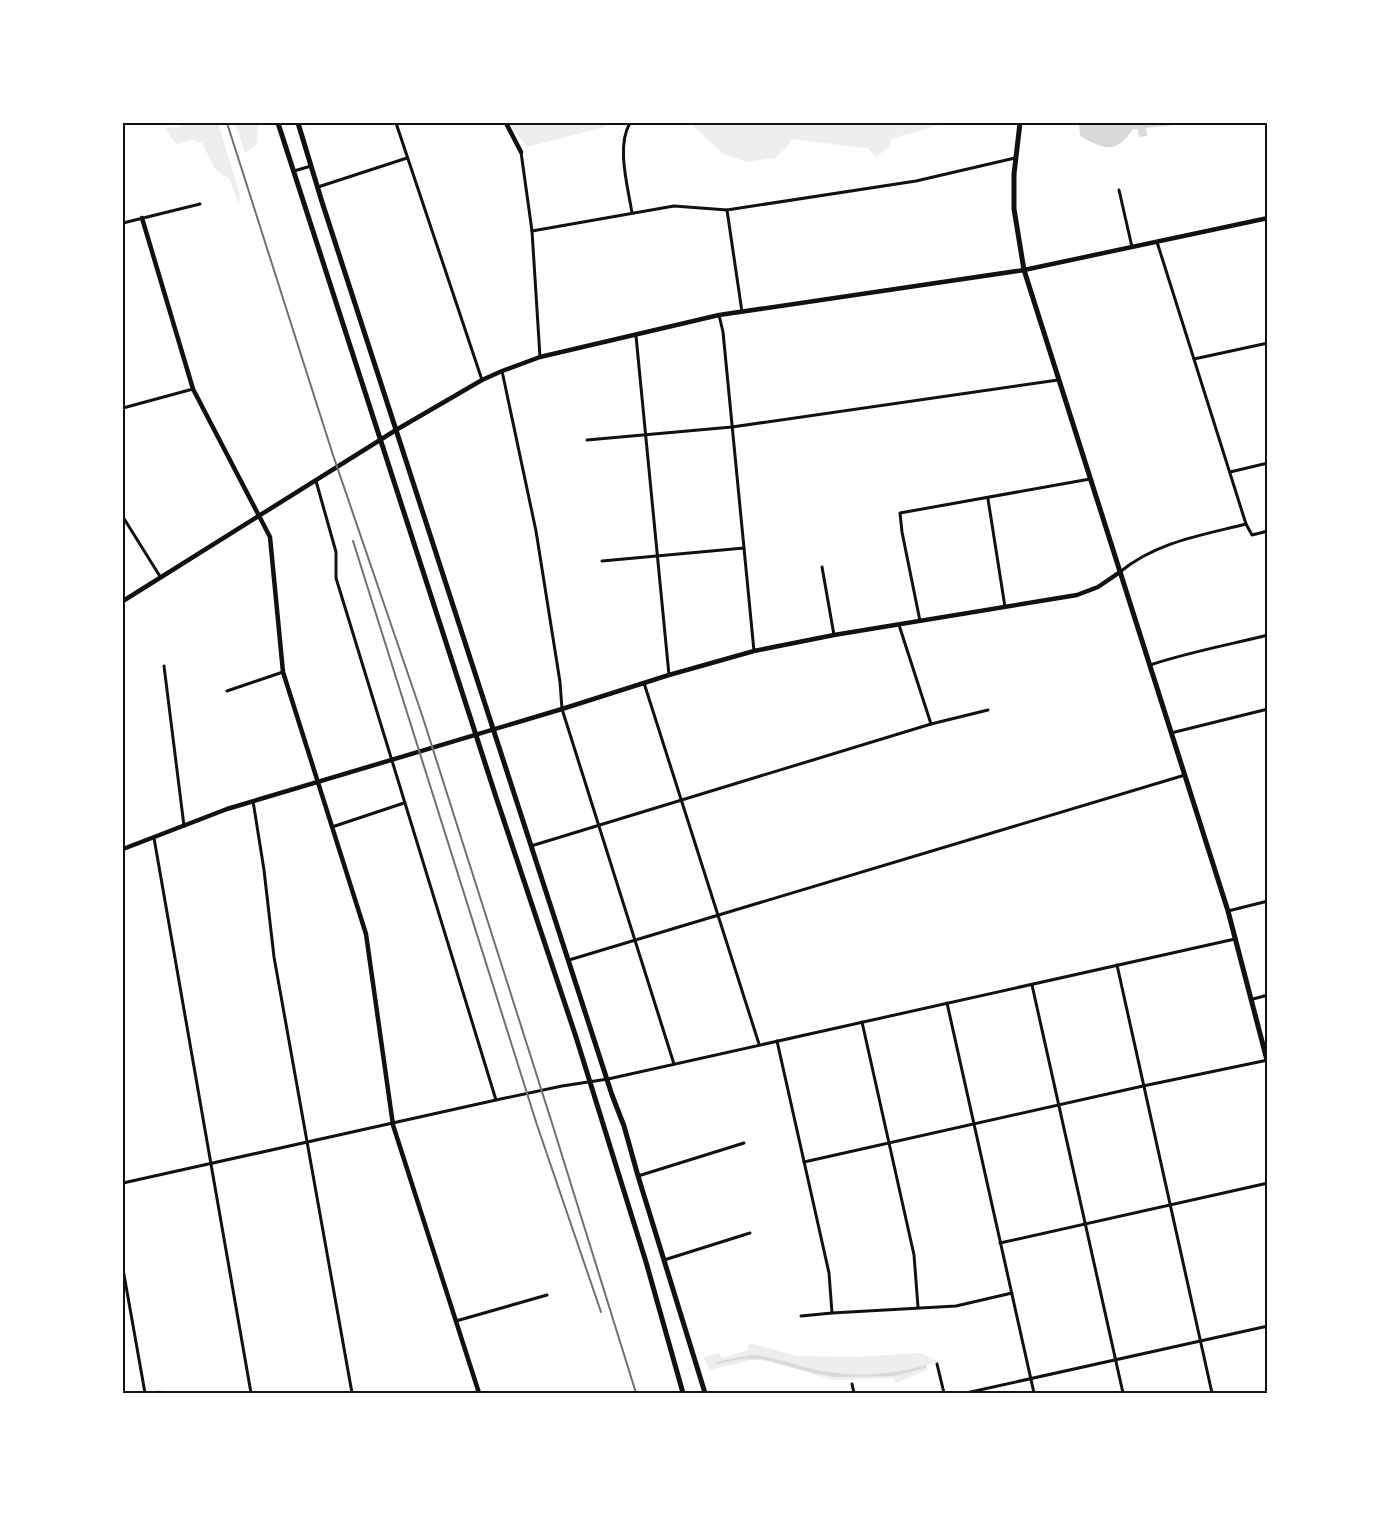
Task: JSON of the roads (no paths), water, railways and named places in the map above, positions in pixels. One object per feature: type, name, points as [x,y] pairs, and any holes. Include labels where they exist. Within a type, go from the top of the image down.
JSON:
[{"type":"main road","points":[[278,123],[590,1082],[683,1393]]},
{"type":"main road","points":[[298,123],[531,846],[624,1125],[705,1393]]},
{"type":"main road","points":[[1020,123],[1015,158],[1014,209],[1024,270],[1228,911],[1268,1062]]},
{"type":"street","points":[[396,123],[482,380]]},
{"type":"street","points":[[506,123],[521,152],[532,231],[540,357]]},
{"type":"street","points":[[630,123],[625,132],[623,151],[632,213]]},
{"type":"street","points":[[317,187],[407,158]]},
{"type":"street","points":[[532,231],[674,206],[727,210],[916,181],[1015,158]]},
{"type":"street","points":[[294,171],[311,166]]},
{"type":"street","points":[[1119,190],[1132,247]]},
{"type":"street","points":[[123,223],[200,204]]},
{"type":"street","points":[[727,210],[742,312]]},
{"type":"street","points":[[142,218],[193,389],[270,537],[283,672],[366,934],[393,1125],[479,1393]]},
{"type":"street","points":[[123,601],[396,430],[482,380],[540,357],[719,315],[1024,270],[1268,218]]},
{"type":"street","points":[[1157,242],[1246,524],[1252,536],[1268,531]]},
{"type":"street","points":[[719,315],[754,651]]},
{"type":"street","points":[[636,336],[669,675]]},
{"type":"street","points":[[1194,359],[1268,343]]},
{"type":"street","points":[[502,371],[536,531],[560,682],[562,709],[674,1064]]},
{"type":"street","points":[[587,440],[732,427],[1059,380]]},
{"type":"street","points":[[123,408],[193,389]]},
{"type":"street","points":[[1230,472],[1268,463]]},
{"type":"street","points":[[920,621],[900,513],[1090,479]]},
{"type":"street","points":[[316,481],[336,552],[336,578],[496,1100]]},
{"type":"street","points":[[987,498],[1005,607]]},
{"type":"street","points":[[123,517],[161,578]]},
{"type":"street","points":[[123,849],[253,801],[754,651],[834,635],[1077,595],[1098,587],[1134,561],[1167,545],[1246,524]]},
{"type":"street","points":[[602,561],[744,548]]},
{"type":"street","points":[[822,567],[834,635]]},
{"type":"street","points":[[899,625],[931,724]]},
{"type":"street","points":[[1150,665],[1187,652],[1214,649],[1268,635]]},
{"type":"street","points":[[164,666],[184,826]]},
{"type":"street","points":[[227,691],[283,672]]},
{"type":"street","points":[[644,683],[759,1044]]},
{"type":"street","points":[[531,846],[931,724],[988,710]]},
{"type":"street","points":[[1172,733],[1268,710]]},
{"type":"street","points":[[569,960],[1185,775]]},
{"type":"street","points":[[253,801],[274,957],[352,1393]]},
{"type":"street","points":[[332,827],[404,802]]},
{"type":"street","points":[[154,838],[251,1393]]},
{"type":"street","points":[[1228,911],[1268,901]]},
{"type":"street","points":[[123,1183],[393,1125],[496,1100],[608,1079],[1236,939]]},
{"type":"street","points":[[1116,965],[1212,1393]]},
{"type":"street","points":[[1032,984],[1123,1393]]},
{"type":"street","points":[[1253,999],[1268,995]]},
{"type":"street","points":[[947,1003],[1034,1393]]},
{"type":"street","points":[[862,1022],[914,1255],[918,1307]]},
{"type":"street","points":[[777,1041],[829,1273],[832,1313]]},
{"type":"street","points":[[804,1162],[1059,1104],[1268,1062]]},
{"type":"street","points":[[638,1176],[744,1143]]},
{"type":"street","points":[[1000,1243],[1268,1183]]},
{"type":"street","points":[[664,1260],[750,1233]]},
{"type":"street","points":[[123,1269],[145,1393]]},
{"type":"street","points":[[801,1316],[956,1306],[1012,1293]]},
{"type":"street","points":[[456,1321],[547,1294]]},
{"type":"street","points":[[966,1393],[1268,1326]]},
{"type":"street","points":[[938,1364],[944,1393]]},
{"type":"street","points":[[852,1384],[854,1393]]},
{"type":"waterway","points":[[158,1391],[169,1393]]},
{"type":"railway","points":[[227,123],[333,455],[422,715],[636,1393]]},
{"type":"railway","points":[[353,541],[537,1125],[601,1312]]}]
